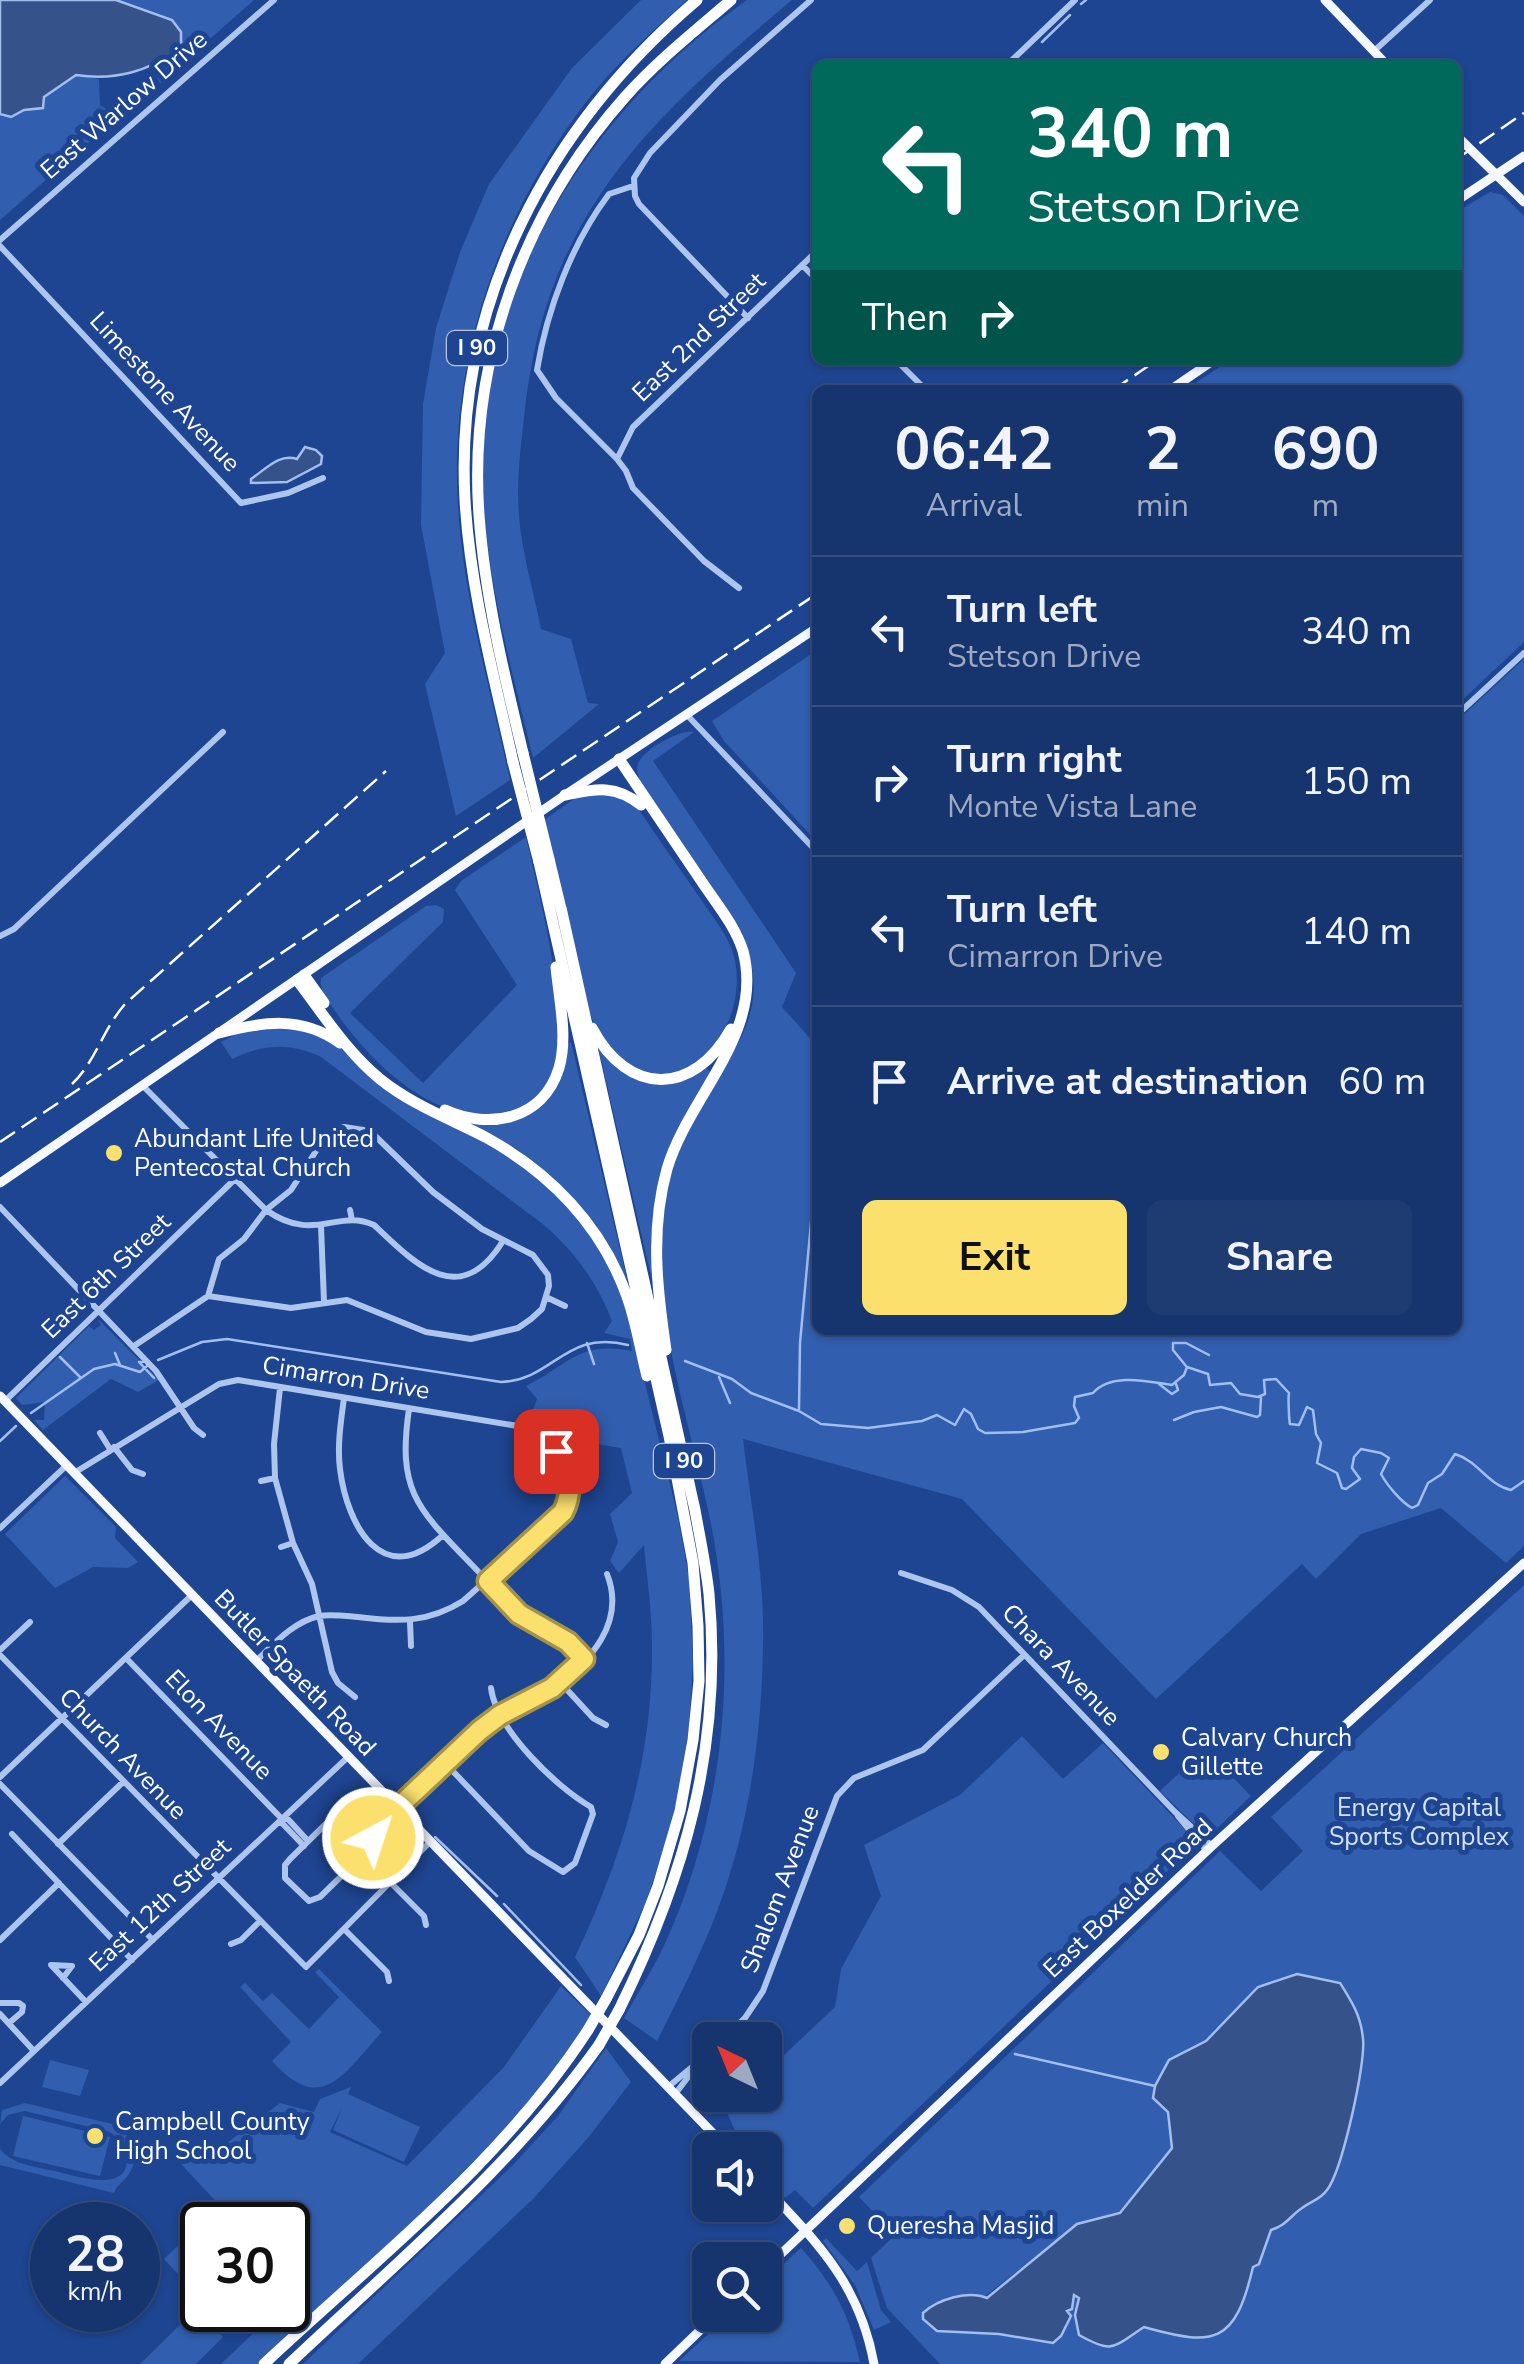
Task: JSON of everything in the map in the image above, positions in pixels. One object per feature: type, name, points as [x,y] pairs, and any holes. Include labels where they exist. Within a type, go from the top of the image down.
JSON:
[{"type":"highway","name":"I 90","points":[[290,2364],[510,2156],[599,2045],[653,1941],[682,1861],[702,1780],[711,1700],[709,1592],[695,1510],[470,555],[465,499],[472,372],[500,268],[530,202],[570,135],[656,36],[695,0]]},
{"type":"highway","name":"I 90","points":[[518,758],[492,622],[478,513],[478,446],[489,362],[518,267],[568,172],[625,96],[688,37],[735,0]]},
{"type":"highway","name":"I 90","points":[[616,760],[736,933],[748,985],[741,1024],[677,1141],[657,1216],[656,1280],[668,1390]]},
{"type":"highway","points":[[616,760],[641,805]]},
{"type":"highway","points":[[565,795],[615,789],[641,805]]},
{"type":"highway","name":"I 90","points":[[556,908],[588,1015],[602,1046],[614,1061],[630,1072],[658,1079],[676,1078],[708,1060],[720,1047],[735,1020],[742,984],[740,966],[720,920],[641,805]]},
{"type":"highway","name":"I 90","points":[[263,2364],[491,2152],[532,2108],[588,2030],[639,1935],[680,1811],[699,1681],[698,1626],[687,1528],[577,1042],[556,908]]},
{"type":"highway","points":[[300,977],[357,1047],[408,1091],[473,1120],[511,1118],[542,1098],[560,1066],[563,1038],[556,908]]},
{"type":"highway","name":"I 90","points":[[300,977],[351,1051]]},
{"type":"highway","name":"I 90","points":[[219,1032],[287,1021],[329,1035],[396,1092],[512,1152],[564,1194],[593,1231],[626,1295],[687,1528]]},
{"type":"main road","points":[[1325,0],[1383,60]]},
{"type":"main road","points":[[1462,141],[1524,202]]},
{"type":"main road","points":[[1462,197],[1524,156]]},
{"type":"main road","points":[[1177,385],[1207,365]]},
{"type":"main road","points":[[0,1184],[616,760],[812,632]]},
{"type":"main road","name":"Butler Spaeth Road","points":[[2,1398],[712,2132]]},
{"type":"main road","name":"East Boxelder Road","points":[[782,2253],[1209,1848],[1524,1563]]},
{"type":"main road","points":[[782,2205],[840,2273],[854,2296],[874,2364]]},
{"type":"main road","points":[[664,2364],[698,2332]]},
{"type":"street","name":"East Warlow Drive","points":[[0,243],[274,0]]},
{"type":"street","points":[[748,318],[640,204],[633,186],[639,167],[692,108],[811,0]]},
{"type":"street","points":[[1013,60],[1074,0]]},
{"type":"street","points":[[1374,52],[1430,0]]},
{"type":"street","points":[[633,186],[609,194],[585,234],[552,309],[537,370],[556,398],[626,470],[632,488],[704,561],[739,588]]},
{"type":"street","name":"Limestone Avenue","points":[[0,243],[241,503],[288,494],[322,478]]},
{"type":"street","name":"East 2nd Street","points":[[616,459],[633,426],[812,256]]},
{"type":"street","points":[[802,265],[812,275]]},
{"type":"street","points":[[901,365],[921,385]]},
{"type":"street","points":[[1462,710],[1524,653]]},
{"type":"street","points":[[686,714],[812,847]]},
{"type":"street","points":[[0,936],[14,929],[222,732]]},
{"type":"street","points":[[143,1086],[234,1180],[266,1210],[289,1223],[320,1226],[352,1220],[374,1224],[428,1272],[443,1277],[459,1278],[474,1273],[494,1257],[503,1241]]},
{"type":"street","points":[[134,1346],[208,1296],[219,1259],[244,1239],[266,1210],[296,1183],[325,1137],[344,1127],[358,1127],[378,1137],[434,1192],[503,1241],[534,1255],[548,1274],[548,1298],[542,1309],[518,1328],[471,1339],[426,1332],[347,1300],[290,1308],[208,1296]]},
{"type":"street","name":"East 6th Street","points":[[2,1398],[234,1180]]},
{"type":"street","points":[[0,1207],[156,1370],[194,1428],[203,1435]]},
{"type":"street","points":[[350,1210],[352,1220]]},
{"type":"street","points":[[320,1226],[324,1302]]},
{"type":"street","points":[[548,1298],[565,1306]]},
{"type":"street","name":"Cimarron Drive","points":[[0,1528],[71,1469],[219,1384],[238,1380],[532,1430],[556,1451],[570,1486]]},
{"type":"street","points":[[280,1388],[275,1478],[293,1542],[312,1584],[332,1672],[348,1693],[356,1697]]},
{"type":"street","points":[[344,1398],[339,1466],[344,1494],[357,1528],[368,1543],[383,1553],[402,1558],[421,1553],[443,1535]]},
{"type":"street","points":[[409,1408],[404,1448],[406,1472],[416,1498],[443,1535],[519,1614],[568,1642],[584,1659]]},
{"type":"street","points":[[100,1432],[132,1470],[143,1474]]},
{"type":"street","points":[[262,1481],[275,1478]]},
{"type":"street","points":[[256,1661],[294,1628],[319,1616],[410,1622],[445,1612],[488,1581],[563,1512],[570,1500],[570,1486],[588,1484]]},
{"type":"street","points":[[281,1547],[293,1542]]},
{"type":"street","name":"Chara Avenue","points":[[902,1573],[970,1599],[1209,1848]]},
{"type":"street","points":[[372,1832],[354,1812],[340,1811],[285,1865],[285,1878],[309,1901],[320,1897],[366,1852],[372,1832],[445,1763],[500,1715],[560,1682],[600,1644],[612,1617],[612,1586],[607,1574]]},
{"type":"street","points":[[153,1940],[0,1780],[192,1595]]},
{"type":"street","points":[[0,1653],[30,1622]]},
{"type":"street","points":[[410,1622],[411,1646]]},
{"type":"street","name":"Church Avenue","points":[[0,1653],[306,1967],[344,1929]]},
{"type":"street","name":"Shalom Avenue","points":[[741,2022],[763,1991],[837,1796],[854,1778],[923,1750],[1024,1655]]},
{"type":"street","name":"Elon Avenue","points":[[126,1658],[306,1844]]},
{"type":"street","points":[[560,1682],[593,1718],[606,1725]]},
{"type":"street","points":[[445,1763],[516,1840],[564,1872],[574,1863],[593,1814],[591,1806],[564,1789],[509,1729],[493,1701],[491,1688]]},
{"type":"street","name":"East 12th Street","points":[[0,2083],[348,1758]]},
{"type":"street","points":[[58,1844],[122,1782]]},
{"type":"street","points":[[12,1834],[132,1960]]},
{"type":"street","points":[[389,1981],[387,1972],[344,1929],[430,1842]]},
{"type":"street","points":[[390,1882],[424,1916],[426,1925]]},
{"type":"street","points":[[0,1940],[59,1884]]},
{"type":"street","points":[[230,1944],[241,1940],[260,1921]]},
{"type":"street","points":[[64,1978],[86,2002]]},
{"type":"street","points":[[0,2003],[23,2006],[9,2024]]},
{"type":"street","points":[[0,2014],[34,2051]]},
{"type":"street","points":[[672,2090],[692,2069]]},
{"type":"green space","points":[[116,0],[254,0],[160,83],[151,68],[181,49],[172,19]]},
{"type":"green space","points":[[641,0],[687,0],[609,75],[554,148],[502,247],[469,353],[457,464],[462,553],[510,780],[456,816],[425,684],[445,653],[421,525],[423,404],[436,328],[460,252],[489,184],[572,68]]},
{"type":"green space","points":[[747,0],[792,0],[693,87],[650,130],[613,176],[581,225],[556,279],[537,340],[519,462],[523,544],[541,629],[571,639],[588,703],[599,704],[533,758],[502,628],[483,496],[484,422],[497,349],[519,280],[550,215],[590,153],[637,96],[689,45]]},
{"type":"green space","points":[[76,75],[99,79],[100,105],[118,117],[0,220],[0,114],[11,117],[24,110],[42,108],[44,98]]},
{"type":"green space","points":[[1490,192],[1503,195],[1524,216],[1524,642],[1462,700],[1462,385],[1192,385],[1222,365],[1462,365],[1462,209]]},
{"type":"green space","points":[[812,653],[812,837],[724,741],[712,721]]},
{"type":"green space","points":[[1524,659],[1524,1546],[1506,1563],[1441,1508],[1361,1534],[1316,1579],[1302,1564],[1156,1699],[962,1499],[743,1439],[763,1619],[760,1712],[752,1779],[738,1845],[718,1909],[657,2041],[624,2018],[661,1952],[699,1849],[712,1796],[724,1687],[719,1578],[711,1524],[668,1335],[661,1258],[662,1219],[679,1151],[745,1028],[754,986],[742,932],[640,781],[637,769],[641,758],[671,737],[694,732],[653,761],[796,973],[782,1007],[812,1040],[812,1335],[1462,1335],[1462,716]]},
{"type":"green space","points":[[593,791],[628,799],[639,810],[718,923],[732,950],[737,979],[733,1008],[722,1034],[706,1056],[685,1071],[662,1077],[638,1071],[606,1042],[590,1013],[544,820]]},
{"type":"green space","points":[[526,837],[554,975],[561,1024],[559,1052],[549,1081],[528,1103],[493,1115],[466,1114],[415,1092],[391,1074],[351,1033],[323,992],[321,978],[426,906],[444,909],[443,922],[350,1013],[423,1083],[517,985],[455,890],[461,881]]},
{"type":"green space","points":[[246,1029],[308,1029],[342,1047],[374,1080],[494,1144],[549,1184],[598,1244],[623,1294],[678,1517],[689,1578],[693,1660],[689,1727],[678,1795],[662,1855],[645,1904],[601,1996],[575,1957],[621,1844],[641,1767],[652,1645],[644,1545],[619,1573],[610,1561],[618,1542],[610,1514],[632,1493],[621,1448],[555,1437],[549,1428],[529,1421],[537,1399],[526,1386],[586,1352],[632,1351],[630,1339],[604,1333],[612,1321],[599,1293],[575,1257],[544,1225],[321,1057],[276,1047],[232,1059],[221,1042]]},
{"type":"green space","points":[[571,1042],[627,1279],[623,1280],[540,1168],[517,1149],[459,1122],[544,1101],[565,1045]]},
{"type":"green space","points":[[597,1042],[627,1073],[692,1077],[707,1068],[711,1073],[672,1145],[652,1280]]},
{"type":"green space","points":[[98,1319],[159,1380],[138,1392],[111,1379],[43,1430],[34,1420],[44,1420],[45,1402],[22,1405],[16,1398],[89,1326],[94,1330],[101,1325]]},
{"type":"green space","points":[[65,1476],[116,1527],[115,1538],[138,1562],[128,1568],[93,1567],[55,1588],[5,1534]]},
{"type":"green space","name":"Energy Capital Sports Complex","points":[[1524,1585],[1524,2364],[940,2364],[887,2308],[871,2258],[895,2235],[859,2197],[1220,1851],[1261,1891],[1303,1851],[1271,1817]],"holes":[[[1216,2028],[1342,2157],[1323,2191],[1272,2230],[1259,2263],[1253,2266],[1239,2311],[1219,2334],[1189,2337],[1144,2327],[1119,2344],[1099,2345],[1079,2335],[1075,2315],[1079,2298],[1074,2294],[1061,2336],[1040,2340],[941,2331],[1077,2224],[1120,2214],[1172,2148],[1169,2060],[1206,2041]]]},
{"type":"green space","points":[[1022,1736],[1063,1779],[1103,1743],[1195,1840],[1195,1845],[813,2208],[795,2190],[785,2198],[782,2132],[735,2132],[727,2112],[782,2112],[782,2057],[835,2007],[841,1969],[881,1896],[864,1845],[960,1795]]},
{"type":"green space","points":[[1205,1749],[1251,1796],[1209,1836],[1160,1791]]},
{"type":"green space","points":[[319,1969],[382,2032],[344,2074],[319,2087],[305,2086],[290,2078],[272,2061],[291,2042],[240,1987],[245,1983],[263,2001],[272,1993],[309,2029],[339,1997],[315,1972]]},
{"type":"green space","points":[[561,1986],[592,2016],[558,2064],[481,2154],[310,2316],[310,2202],[216,2202],[180,2163],[212,2154],[280,2103],[314,2112],[320,2099],[351,2087],[348,2094],[420,2127],[404,2162],[333,2130],[342,2108],[330,2132],[407,2166],[504,2067]]},
{"type":"green space","points":[[606,2048],[631,2082],[534,2198],[358,2364],[303,2364],[512,2166],[558,2116]]},
{"type":"green space","points":[[50,2060],[89,2070],[80,2096],[42,2087]]},
{"type":"green space","points":[[25,2103],[112,2124],[124,2133],[134,2152],[133,2167],[114,2193],[0,2165],[0,2149],[19,2162],[82,2178],[107,2180],[124,2171],[124,2144],[110,2132],[25,2111],[8,2115],[0,2124],[2,2110]]},
{"type":"green space","points":[[23,2116],[110,2137],[100,2176],[13,2156]]},
{"type":"green space","points":[[826,2238],[857,2271],[867,2262],[881,2310],[891,2322],[874,2330],[855,2285],[823,2241]]},
{"type":"green space","points":[[180,2244],[180,2276],[164,2259]]},
{"type":"green space","points":[[801,2248],[823,2275],[851,2329],[860,2362],[679,2361],[711,2332],[782,2332],[782,2265]]},
{"type":"green space","points":[[180,2325],[180,2332],[218,2332],[223,2337],[196,2364],[140,2364]]},
{"type":"green space","points":[[255,2332],[293,2332],[257,2364],[221,2364]]},
{"type":"shaded area","points":[[0,0],[116,0],[172,20],[181,32],[181,49],[131,72],[105,77],[76,75],[44,97],[43,108],[24,110],[11,117],[0,114]]},
{"type":"shaded area","points":[[305,447],[322,456],[321,464],[287,482],[251,483],[251,479],[278,460],[297,459]]},
{"type":"shaded area","points":[[1297,1974],[1340,1983],[1352,2003],[1363,2039],[1357,2092],[1346,2140],[1327,2190],[1271,2230],[1229,2325],[1205,2337],[1144,2327],[1118,2344],[1099,2345],[1079,2335],[1075,2315],[1079,2298],[1074,2295],[1072,2309],[1067,2311],[1071,2316],[1053,2343],[999,2334],[937,2331],[923,2319],[923,2313],[945,2300],[972,2295],[987,2298],[1077,2224],[1120,2213],[1172,2148],[1168,2112],[1153,2098],[1169,2060],[1206,2041],[1258,1987]]},
{"type":"waterway","points":[[1081,4],[1086,0]]},
{"type":"waterway","points":[[1042,42],[1070,15]]},
{"type":"waterway","points":[[799,1409],[800,1343],[812,1212]]},
{"type":"waterway","points":[[158,1360],[202,1342],[227,1339],[501,1382],[534,1373],[589,1344],[628,1345]]},
{"type":"waterway","points":[[587,1343],[594,1364]]},
{"type":"waterway","points":[[1186,1366],[1173,1350],[1173,1343],[1186,1343],[1209,1355]]},
{"type":"waterway","points":[[115,1353],[120,1365]]},
{"type":"waterway","points":[[60,1357],[80,1377]]},
{"type":"waterway","points":[[685,1361],[732,1379],[751,1393],[821,1424],[868,1428],[922,1421],[937,1415],[955,1425],[964,1409],[985,1433],[1023,1432],[1075,1423],[1079,1418],[1075,1397],[1119,1381],[1172,1385],[1187,1367],[1208,1374],[1210,1385],[1231,1383],[1240,1394],[1258,1397],[1265,1394],[1264,1380],[1276,1379],[1289,1393],[1290,1424],[1299,1425],[1307,1407],[1313,1410],[1321,1443],[1317,1463],[1337,1473],[1342,1488],[1360,1479],[1352,1468],[1361,1449],[1389,1458],[1381,1474],[1412,1508],[1418,1505],[1428,1483],[1442,1474],[1455,1454],[1503,1487],[1511,1490],[1524,1481]]},
{"type":"waterway","points":[[143,1362],[139,1362],[154,1378]]},
{"type":"waterway","points":[[31,1413],[94,1369],[115,1364],[140,1372],[147,1366]]},
{"type":"waterway","points":[[719,1377],[730,1403]]},
{"type":"waterway","points":[[1159,1384],[1172,1394],[1178,1390],[1176,1384]]},
{"type":"waterway","points":[[1174,1420],[1221,1407],[1257,1417],[1261,1398]]},
{"type":"waterway","points":[[0,1441],[16,1426]]},
{"type":"waterway","points":[[435,1837],[497,1896]]},
{"type":"waterway","points":[[504,1904],[581,1985]]},
{"type":"waterway","points":[[1015,2054],[1155,2086]]},
{"type":"railway","points":[[1462,155],[1524,113]]},
{"type":"railway","points":[[1120,385],[1150,365]]},
{"type":"railway","points":[[0,1142],[812,597]]},
{"type":"railway","points":[[72,1084],[125,1004],[386,771]]},
{"type":"place","name":"Abundant Life United Pentecostal Church","points":[[114,1153]]},
{"type":"place","name":"Calvary Church Gillette","points":[[1161,1752]]},
{"type":"place","name":"Campbell County High School","points":[[95,2136]]},
{"type":"place","name":"Queresha Masjid","points":[[847,2226]]},
{"type":"route","points":[[373,1838],[372,1832],[479,1731],[500,1715],[552,1688],[584,1659],[568,1642],[519,1614],[488,1581],[563,1512],[570,1500],[568,1476],[556,1451]]}]
